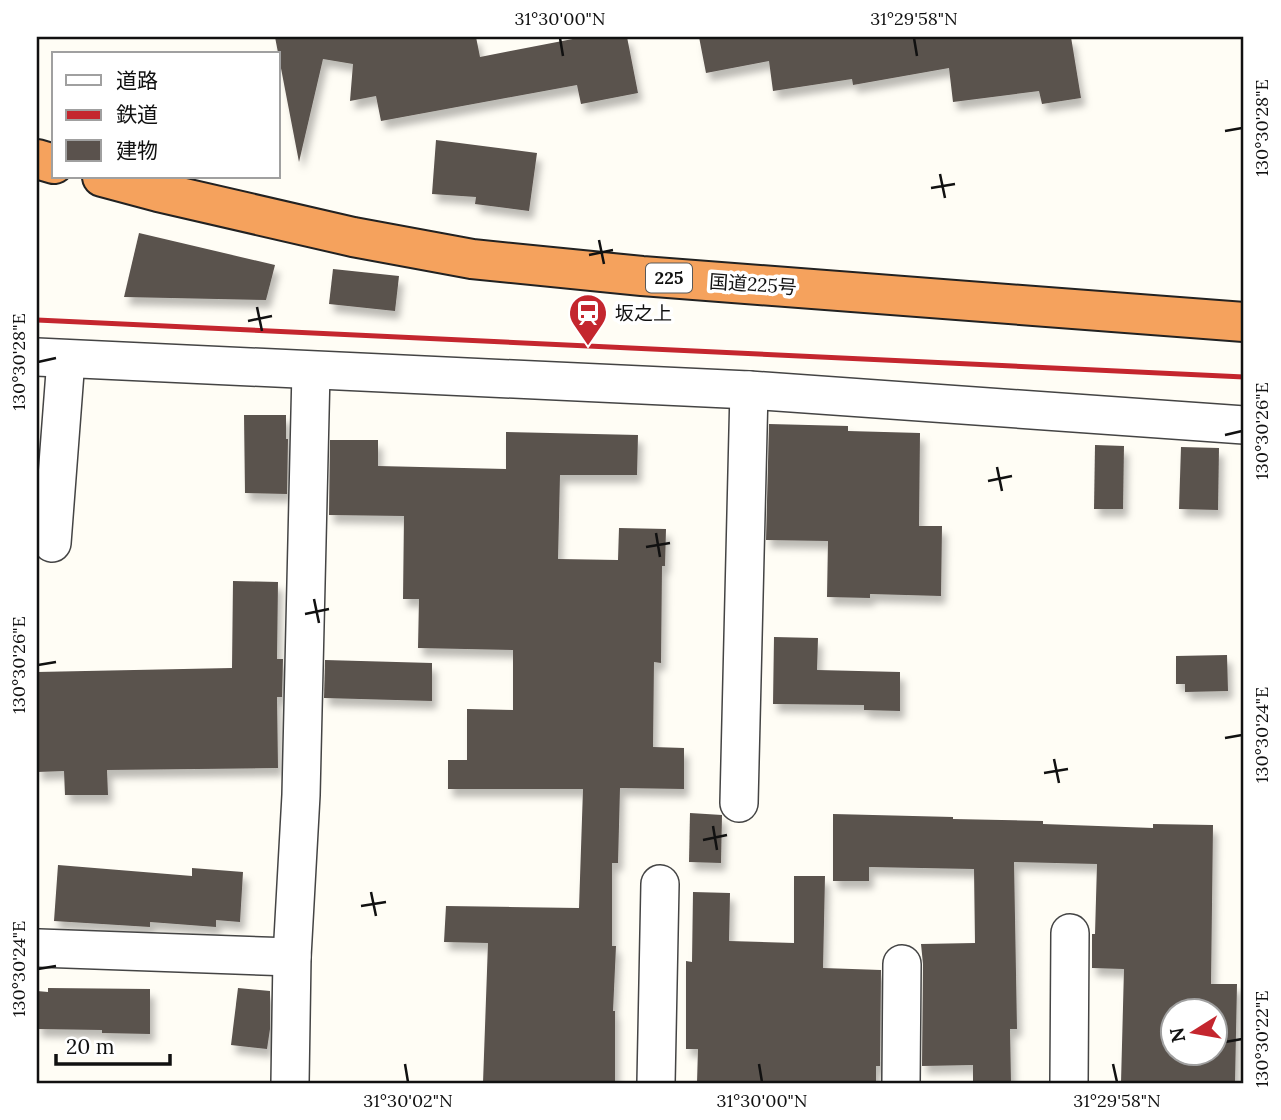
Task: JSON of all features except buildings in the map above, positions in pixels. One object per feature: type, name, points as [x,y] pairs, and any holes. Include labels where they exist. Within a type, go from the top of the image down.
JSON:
[{"type":"highway","name":"国道225号","points":[[106,178],[353,237],[472,259],[642,276],[1244,322]]},
{"type":"street","points":[[52,543],[51,358],[749,390],[1244,425]]},
{"type":"street","points":[[290,1083],[292,957],[301,795],[311,371]]},
{"type":"street","points":[[739,803],[749,390]]},
{"type":"street","points":[[656,1083],[660,884]]},
{"type":"street","points":[[1069,1083],[1070,933]]},
{"type":"street","points":[[39,948],[292,957]]},
{"type":"street","points":[[901,1083],[902,964]]},
{"type":"railway","points":[[37,320],[1244,377]]},
{"type":"place","name":"坂之上","points":[[588,347]]}]
